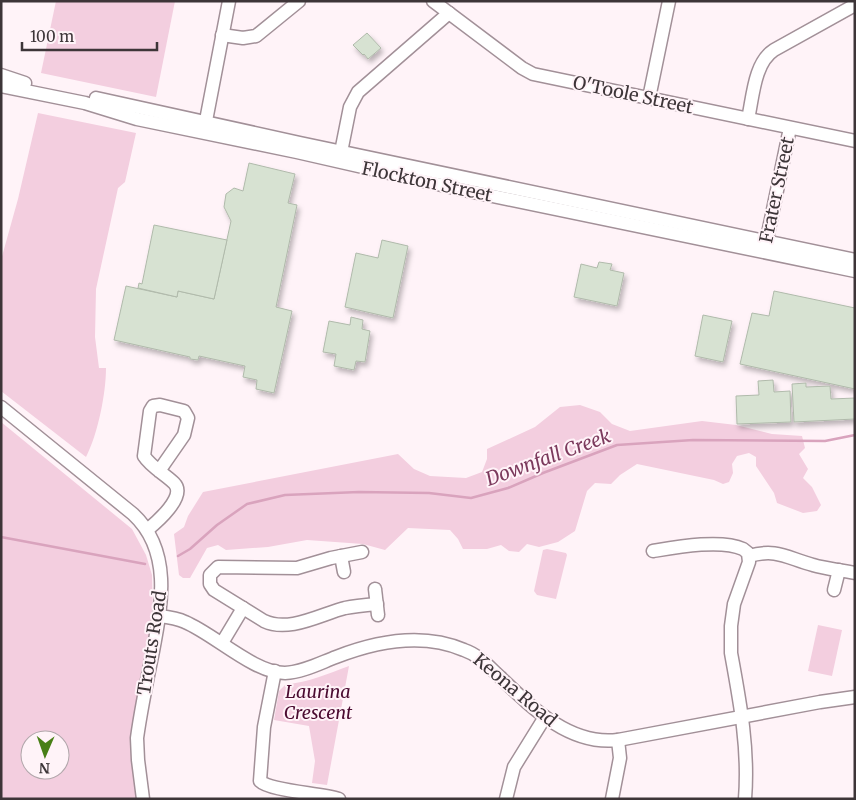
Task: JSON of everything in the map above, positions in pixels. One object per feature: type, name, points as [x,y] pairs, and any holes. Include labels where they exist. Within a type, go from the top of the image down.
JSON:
[{"type":"street","points":[[205,128],[230,1]]},
{"type":"street","points":[[222,35],[243,38],[256,36],[299,1]]},
{"type":"street","name":"O'Toole Street","points":[[432,1],[522,68],[533,74],[855,141]]},
{"type":"street","points":[[649,98],[669,1]]},
{"type":"street","points":[[748,119],[760,66],[765,57],[774,50],[855,5]]},
{"type":"street","points":[[341,152],[350,107],[358,92],[449,14]]},
{"type":"street","name":"Flockton Street","points":[[1,75],[27,84],[459,190],[765,247],[855,260]]},
{"type":"street","name":"Flockton Street","points":[[1,86],[85,103],[137,119],[205,128],[341,152],[765,247],[855,271]]},
{"type":"street","name":"Frater Street","points":[[765,247],[790,128]]},
{"type":"street","points":[[147,530],[163,516],[178,493],[176,485],[159,471],[147,460],[144,454],[150,411],[154,406],[158,405],[184,411],[188,418],[184,435],[159,471]]},
{"type":"street","name":"Trouts Road","points":[[1,407],[133,514],[147,530],[156,550],[161,568],[162,590],[137,738],[143,799]]},
{"type":"street","points":[[653,551],[691,545],[730,546],[744,549],[749,556],[749,566],[734,604],[730,632],[731,653],[742,716],[747,761],[745,799]]},
{"type":"street","points":[[362,552],[297,568],[226,566],[214,569],[209,578],[211,587],[267,622],[279,624],[307,621],[343,609],[378,610],[375,589]]},
{"type":"street","points":[[749,556],[774,552],[811,565],[855,573]]},
{"type":"street","points":[[341,556],[344,572]]},
{"type":"street","points":[[834,590],[838,570]]},
{"type":"street","points":[[222,643],[243,608]]},
{"type":"street","name":"Keona Road","points":[[159,616],[185,622],[255,663],[275,671],[290,672],[304,669],[358,648],[400,640],[434,642],[460,648],[478,657],[545,717],[577,736],[601,741],[618,740],[855,697]]},
{"type":"street","points":[[275,671],[264,727],[260,781],[271,787],[339,799]]},
{"type":"street","points":[[506,799],[514,768],[545,717]]},
{"type":"street","points":[[612,799],[620,758],[618,740]]},
{"type":"green space","points":[[56,1],[175,1],[156,97],[41,73]]},
{"type":"green space","points":[[38,113],[136,133],[125,182],[118,188],[96,289],[95,337],[99,368],[106,368],[106,378],[98,425],[86,457],[1,391],[1,260],[18,199]]},
{"type":"green space","points":[[580,405],[600,412],[612,424],[630,431],[702,421],[736,425],[772,434],[802,436],[805,448],[799,454],[808,469],[803,478],[812,487],[821,505],[817,511],[803,513],[777,503],[774,493],[756,466],[756,457],[749,453],[737,456],[732,464],[733,473],[729,482],[723,484],[714,480],[637,464],[620,475],[611,484],[595,483],[587,491],[575,531],[558,542],[539,547],[527,544],[519,552],[509,551],[501,545],[487,549],[463,549],[458,539],[450,530],[408,528],[385,550],[363,544],[307,540],[268,547],[226,550],[218,545],[207,548],[190,578],[183,578],[179,575],[174,534],[184,527],[188,516],[203,492],[398,454],[414,469],[430,476],[466,478],[482,472],[487,459],[487,449],[535,427],[560,407]]},
{"type":"green space","points":[[1,422],[132,529],[146,555],[152,575],[153,615],[130,746],[138,799],[1,799]]},
{"type":"green space","points":[[547,549],[566,553],[567,555],[556,599],[537,595],[534,591],[543,550]]},
{"type":"green space","points":[[818,625],[842,630],[832,676],[808,671]]},
{"type":"green space","name":"Laurina Crescent","points":[[349,666],[327,785],[312,783],[315,761],[309,726],[274,720],[279,691],[286,684],[310,680]]},
{"type":"building","points":[[367,33],[381,48],[368,59],[353,45]]},
{"type":"building","points":[[249,163],[295,174],[288,203],[297,205],[276,307],[292,311],[274,393],[256,389],[257,380],[243,377],[245,366],[199,356],[198,360],[190,359],[190,357],[114,340],[126,286],[177,297],[178,291],[214,299],[231,221],[224,207],[226,194],[234,188],[243,191]]},
{"type":"building","points":[[154,225],[227,240],[214,299],[178,291],[177,297],[138,288],[139,283],[142,284]]},
{"type":"building","points":[[382,240],[408,246],[393,318],[345,307],[356,253],[378,258]]},
{"type":"building","points":[[599,262],[612,264],[610,270],[624,273],[617,306],[574,297],[581,264],[597,268]]},
{"type":"building","points":[[774,291],[855,308],[855,389],[740,364],[752,313],[769,316]]},
{"type":"building","points":[[703,315],[732,321],[723,362],[695,356]]},
{"type":"building","points":[[351,317],[363,320],[362,329],[370,331],[365,362],[356,361],[354,370],[334,366],[336,354],[323,352],[329,321],[350,325]]},
{"type":"building","points":[[773,380],[774,392],[790,391],[791,422],[737,424],[736,396],[759,395],[758,381]]},
{"type":"building","points":[[806,383],[806,387],[830,386],[831,399],[855,398],[855,419],[794,422],[792,384]]},
{"type":"waterway","name":"Downfall Creek","points":[[178,556],[190,549],[217,525],[247,504],[285,495],[359,492],[429,493],[471,498],[508,488],[617,445],[693,440],[825,441],[855,435]]},
{"type":"waterway","name":"Downfall Creek","points":[[1,537],[145,564]]}]
